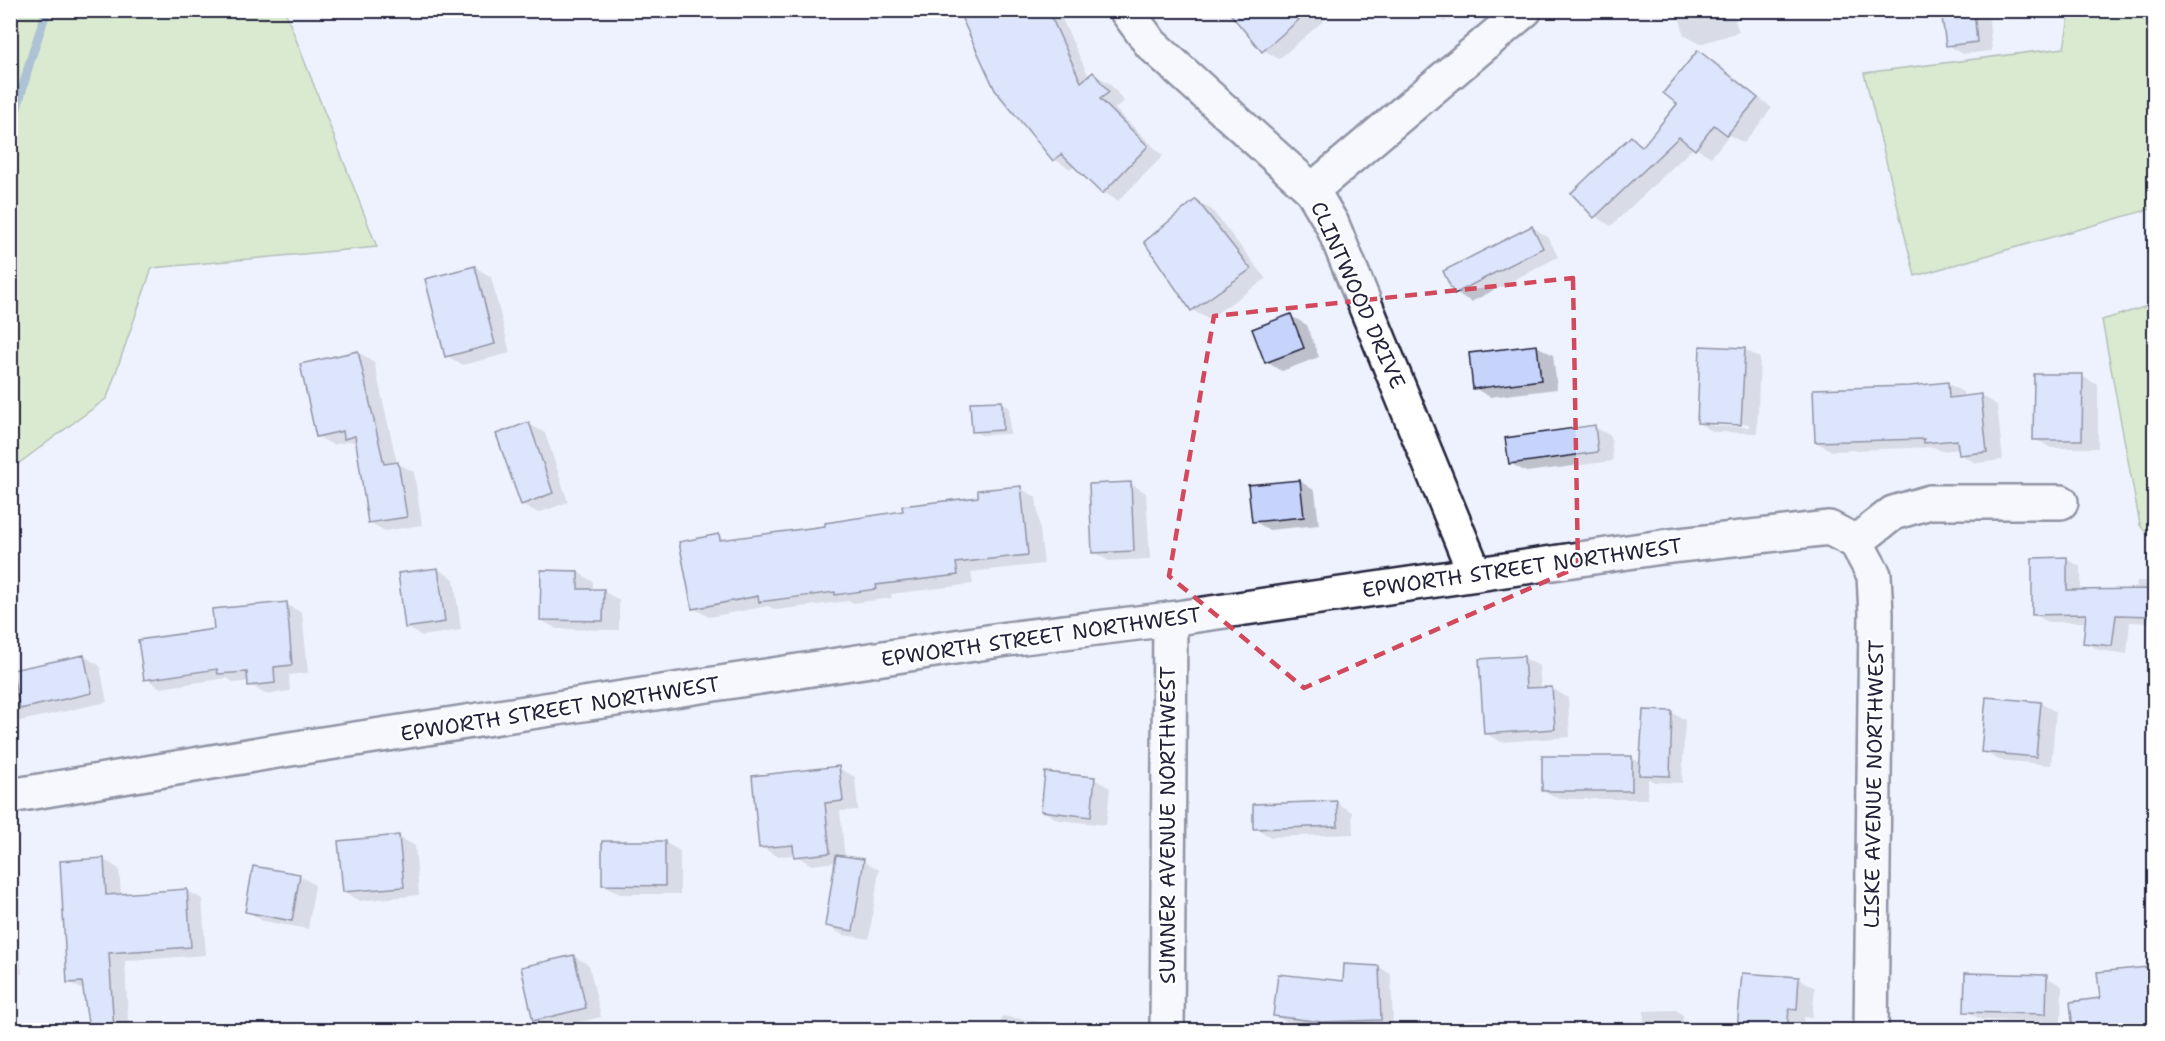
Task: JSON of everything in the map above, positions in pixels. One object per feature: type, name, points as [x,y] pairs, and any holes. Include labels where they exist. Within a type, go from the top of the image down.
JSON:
[{"type":"street","name":"CLINTWOOD DRIVE","points":[[1126,10],[1151,44],[1312,190],[1332,224],[1475,574]]},
{"type":"street","points":[[1312,190],[1526,10]]},
{"type":"street","points":[[1856,542],[1893,513],[1930,502],[2061,502]]},
{"type":"street","name":"EPWORTH STREET NORTHWEST","points":[[10,796],[277,751],[1007,639],[1170,619],[1662,547],[1829,528],[1856,542]]},
{"type":"street","name":"LISKE AVENUE NORTHWEST","points":[[1856,542],[1874,575],[1876,614],[1871,1030]]},
{"type":"street","name":"SUMNER AVENUE NORTHWEST","points":[[1167,1030],[1170,619]]},
{"type":"highlighted area","points":[[1573,278],[1578,567],[1304,688],[1169,576],[1214,316]]},
{"type":"green space","points":[[11,10],[285,11],[377,247],[152,268],[107,398],[11,469]]},
{"type":"green space","points":[[2070,11],[2154,11],[2154,208],[1915,276],[1864,73],[2064,48]]},
{"type":"green space","points":[[2154,304],[2154,543],[2140,525],[2102,320]]},
{"type":"building","points":[[958,10],[1048,10],[1081,82],[1093,72],[1109,92],[1100,99],[1148,146],[1102,194],[1061,154],[1053,161],[995,90]]},
{"type":"building","points":[[1227,10],[1310,10],[1262,52]]},
{"type":"building","points":[[1941,10],[1974,10],[1977,42],[1946,46]]},
{"type":"building","points":[[1698,50],[1758,98],[1727,135],[1714,125],[1695,150],[1679,137],[1594,218],[1571,193],[1631,136],[1642,147],[1677,104],[1663,93]]},
{"type":"building","points":[[1196,199],[1251,269],[1191,311],[1144,242]]},
{"type":"building","points":[[1532,226],[1543,248],[1454,294],[1443,271]]},
{"type":"building","points":[[475,266],[495,344],[445,357],[425,279]]},
{"type":"building","points":[[1291,314],[1304,348],[1265,363],[1252,329]]},
{"type":"building","points":[[1537,345],[1541,380],[1473,389],[1469,353]]},
{"type":"building","points":[[1700,346],[1745,348],[1741,425],[1697,423]]},
{"type":"building","points":[[358,351],[384,464],[398,462],[407,517],[368,523],[355,436],[344,439],[343,431],[316,437],[300,364]]},
{"type":"building","points":[[2034,374],[2083,374],[2082,440],[2033,440]]},
{"type":"building","points":[[1948,382],[1949,398],[1981,394],[1987,452],[1959,455],[1957,440],[1924,443],[1924,439],[1815,442],[1813,389],[1910,386]]},
{"type":"building","points":[[1002,401],[1003,430],[972,432],[970,402]]},
{"type":"building","points":[[529,422],[553,493],[521,505],[496,434]]},
{"type":"building","points":[[1595,425],[1598,452],[1509,464],[1505,438]]},
{"type":"building","points":[[1300,480],[1304,517],[1252,522],[1248,485]]},
{"type":"building","points":[[1131,482],[1134,551],[1092,553],[1089,484]]},
{"type":"building","points":[[1021,486],[1028,555],[956,563],[958,575],[876,585],[877,589],[759,602],[758,596],[692,609],[679,542],[719,534],[720,540],[825,526],[825,523],[903,511],[902,506],[978,497],[978,490]]},
{"type":"building","points":[[2067,557],[2067,590],[2154,589],[2154,616],[2116,615],[2112,646],[2083,643],[2086,614],[2032,615],[2032,558]]},
{"type":"building","points":[[438,568],[445,622],[405,628],[398,573]]},
{"type":"building","points":[[541,570],[578,571],[578,589],[604,589],[603,621],[540,620]]},
{"type":"building","points":[[287,602],[292,665],[274,667],[275,683],[248,686],[247,672],[218,674],[217,669],[144,680],[138,640],[214,629],[212,609]]},
{"type":"building","points":[[84,655],[92,693],[20,709],[12,670]]},
{"type":"building","points":[[1524,656],[1526,688],[1552,687],[1555,729],[1484,734],[1479,659]]},
{"type":"building","points":[[1986,697],[2041,702],[2036,757],[1981,752]]},
{"type":"building","points":[[1643,710],[1672,711],[1670,776],[1639,775]]},
{"type":"building","points":[[1542,756],[1632,756],[1632,791],[1542,791]]},
{"type":"building","points":[[839,766],[843,801],[825,803],[830,853],[794,857],[793,845],[759,848],[752,776]]},
{"type":"building","points":[[1045,772],[1095,777],[1091,817],[1041,811]]},
{"type":"building","points":[[1337,801],[1338,826],[1253,829],[1253,804]]},
{"type":"building","points":[[399,835],[404,887],[343,892],[338,841]]},
{"type":"building","points":[[602,841],[665,841],[665,886],[602,885]]},
{"type":"building","points":[[836,855],[864,859],[853,931],[825,926]]},
{"type":"building","points":[[104,858],[106,895],[187,889],[191,947],[109,953],[114,1030],[89,1030],[82,982],[67,983],[60,861]]},
{"type":"building","points":[[253,866],[300,874],[292,921],[245,912]]},
{"type":"building","points":[[574,955],[586,1008],[533,1021],[521,967]]},
{"type":"building","points":[[1344,964],[1379,966],[1381,1020],[1322,1022],[1273,1016],[1278,974],[1343,981]]},
{"type":"building","points":[[2148,967],[2154,1030],[2073,1030],[2070,1002],[2100,998],[2097,972]]},
{"type":"building","points":[[1742,973],[1799,977],[1797,1010],[1789,1009],[1787,1030],[1737,1030]]},
{"type":"building","points":[[1965,973],[2047,975],[2046,1014],[1964,1012]]},
{"type":"waterway","points":[[10,133],[47,10]]}]
